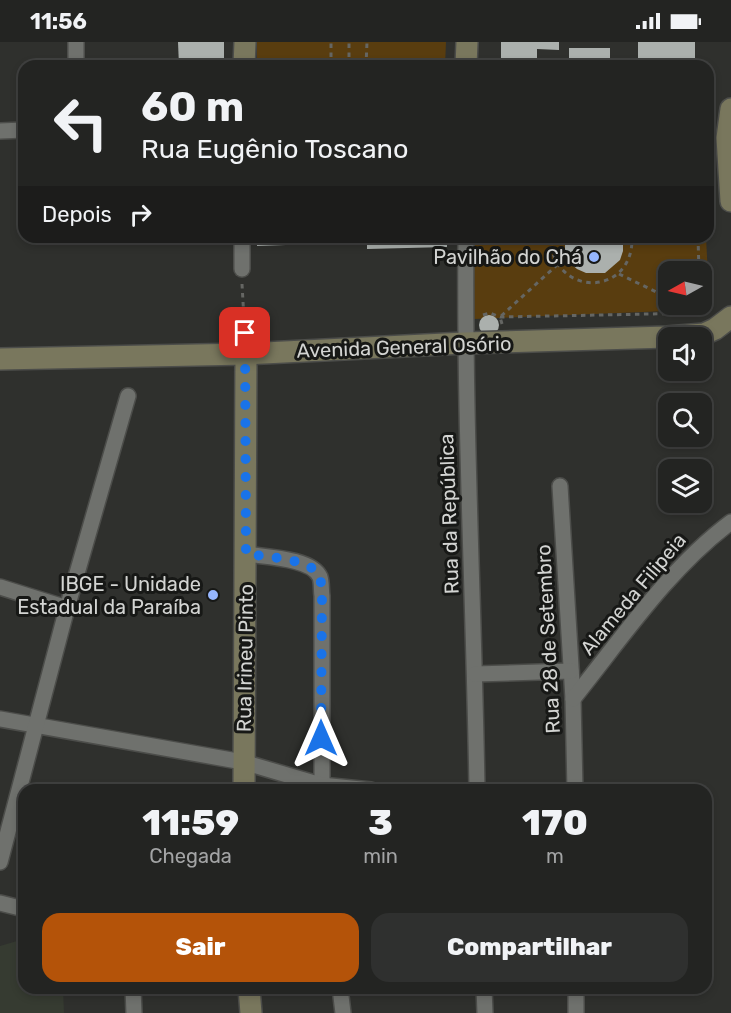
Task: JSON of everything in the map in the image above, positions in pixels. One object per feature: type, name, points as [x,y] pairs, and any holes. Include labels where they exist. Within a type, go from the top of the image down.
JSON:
[{"type":"main road","points":[[244,42],[244,60]]},
{"type":"main road","points":[[466,60],[467,42]]},
{"type":"main road","points":[[731,109],[722,138],[731,201]]},
{"type":"main road","name":"Avenida General Osório","points":[[0,359],[246,354],[693,335],[704,334],[731,317]]},
{"type":"main road","name":"Rua Irineu Pinto","points":[[244,784],[246,354]]},
{"type":"main road","points":[[249,994],[251,1013]]},
{"type":"street","points":[[76,42],[76,60]]},
{"type":"street","points":[[0,131],[18,130]]},
{"type":"street","points":[[242,243],[242,269]]},
{"type":"street","name":"Rua da República","points":[[466,243],[465,343],[477,784]]},
{"type":"street","points":[[21,784],[67,608],[128,396]]},
{"type":"street","name":"Rua 28 de Setembro","points":[[560,486],[573,699],[575,784]]},
{"type":"street","name":"Alameda Filipeia","points":[[573,699],[669,579],[699,548],[731,522]]},
{"type":"street","points":[[246,554],[296,561],[311,566],[320,577],[322,596],[322,784]]},
{"type":"street","points":[[0,587],[67,608]]},
{"type":"street","name":"Alameda Filipeia","points":[[475,674],[571,671]]},
{"type":"street","points":[[0,719],[243,762],[310,784]]},
{"type":"street","points":[[0,862],[18,797]]},
{"type":"street","points":[[0,903],[18,908]]},
{"type":"street","points":[[133,994],[134,1013]]},
{"type":"street","points":[[341,994],[343,1013]]},
{"type":"street","points":[[484,994],[485,1013]]},
{"type":"street","points":[[576,994],[576,1013]]},
{"type":"path","points":[[331,42],[331,60]]},
{"type":"path","points":[[349,42],[349,60]]},
{"type":"path","points":[[366,42],[366,60]]},
{"type":"path","points":[[550,243],[551,252],[557,265],[573,279],[592,283],[619,274],[629,258],[631,243]]},
{"type":"path","points":[[698,243],[699,261]]},
{"type":"path","points":[[500,317],[557,265]]},
{"type":"path","points":[[242,269],[246,354]]},
{"type":"path","points":[[619,274],[658,293]]},
{"type":"path","points":[[479,318],[490,313],[500,317],[658,314]]},
{"type":"shaded area","points":[[257,42],[446,42],[445,60],[257,60]]},
{"type":"shaded area","points":[[473,243],[706,243],[707,261],[658,261],[658,311],[474,319]]},
{"type":"shaded area","points":[[18,941],[18,994],[63,994],[64,1013],[0,1013],[0,946]]},
{"type":"building","points":[[178,42],[224,42],[224,60],[179,60]]},
{"type":"building","points":[[501,42],[559,42],[559,50],[537,49],[537,60],[501,60]]},
{"type":"building","points":[[638,42],[695,42],[695,60],[638,60]]},
{"type":"building","points":[[569,48],[610,48],[610,60],[569,60]]},
{"type":"building","points":[[257,243],[343,243],[257,246]]},
{"type":"building","points":[[367,243],[447,243],[447,247],[367,249]]},
{"type":"building","name":"Pavilhão do Chá","points":[[565,243],[623,243],[620,260],[605,273],[586,273],[577,269],[565,254]]},
{"type":"building","points":[[489,315],[496,318],[499,325],[496,332],[489,335],[482,332],[479,325],[482,318]]},
{"type":"place","name":"Pavilhão do Chá","points":[[594,257]]},
{"type":"place","name":"IBGE - Unidade Estadual da Paraíba","points":[[213,595]]},
{"type":"route","points":[[245,333],[246,554],[296,561],[311,566],[320,577],[322,596],[321,738]]}]
